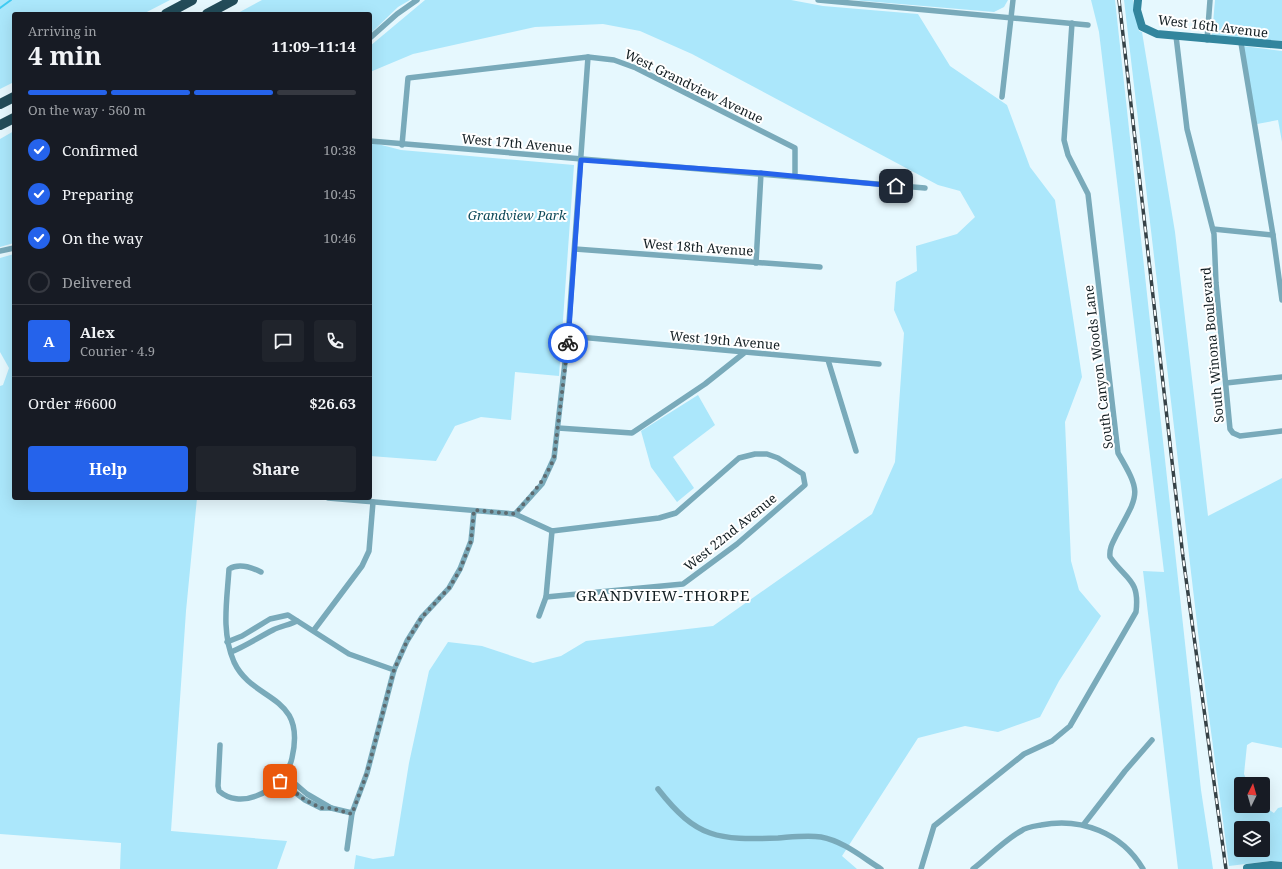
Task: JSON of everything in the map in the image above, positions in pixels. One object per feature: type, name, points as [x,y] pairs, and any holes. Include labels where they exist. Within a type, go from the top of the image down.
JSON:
[{"type":"highway","points":[[170,12],[192,0]]},
{"type":"highway","points":[[211,12],[233,0]]},
{"type":"highway","points":[[0,104],[12,98]]},
{"type":"highway","points":[[0,125],[12,119]]},
{"type":"street","points":[[372,36],[397,14],[417,0]]},
{"type":"street","points":[[818,0],[857,5],[1011,17],[1088,25]]},
{"type":"street","points":[[1002,97],[1013,0]]},
{"type":"street","name":"West 16th Avenue","points":[[1138,0],[1137,10],[1142,27],[1157,34],[1241,43],[1282,45]]},
{"type":"street","points":[[1207,40],[1210,0]]},
{"type":"street","name":"South Canyon Woods Lane","points":[[922,869],[934,826],[1024,754],[1052,741],[1070,726],[1136,612],[1137,591],[1134,584],[1129,576],[1110,557],[1111,546],[1134,501],[1136,492],[1133,478],[1118,453],[1088,194],[1068,155],[1064,140],[1072,23]]},
{"type":"street","name":"South Winona Boulevard","points":[[1176,36],[1187,129],[1213,229],[1230,429],[1233,433],[1240,436],[1282,431]]},
{"type":"street","points":[[1241,43],[1273,235],[1282,300]]},
{"type":"street","points":[[515,514],[542,484],[550,470],[554,458],[568,336],[588,57]]},
{"type":"street","name":"West Grandview Avenue","points":[[402,145],[408,78],[588,57],[614,60],[636,68],[795,148],[795,176]]},
{"type":"street","name":"West 17th Avenue","points":[[372,141],[402,145],[761,173],[925,188]]},
{"type":"street","points":[[756,263],[761,173]]},
{"type":"street","points":[[1213,229],[1273,235]]},
{"type":"street","points":[[0,251],[12,248]]},
{"type":"street","name":"West 18th Avenue","points":[[574,249],[820,267]]},
{"type":"street","name":"West 19th Avenue","points":[[568,336],[879,364]]},
{"type":"street","points":[[558,428],[632,433],[705,384],[744,353]]},
{"type":"street","points":[[828,360],[856,451]]},
{"type":"street","points":[[1226,383],[1282,377]]},
{"type":"street","name":"West 22nd Avenue","points":[[546,597],[683,584],[737,544],[805,485],[803,474],[778,458],[767,454],[755,454],[739,458],[676,513],[659,518],[552,531]]},
{"type":"street","points":[[350,500],[515,514],[552,531],[546,597],[539,616]]},
{"type":"street","points":[[314,630],[362,566],[369,551],[373,502]]},
{"type":"street","points":[[347,849],[352,814],[367,773],[394,670],[407,641],[422,617],[449,588],[460,570],[471,541],[474,510]]},
{"type":"street","points":[[220,745],[219,791],[232,799],[254,797],[267,792],[285,775],[292,761],[295,745],[292,718],[277,700],[253,685],[241,673],[227,642],[225,624],[229,569],[237,566],[246,566],[260,572]]},
{"type":"street","points":[[227,642],[242,636],[277,616],[288,615],[314,630],[349,654],[394,670]]},
{"type":"street","points":[[231,652],[254,642],[273,630],[288,626],[297,621]]},
{"type":"street","points":[[1084,824],[1125,771],[1152,740]]},
{"type":"street","points":[[285,775],[307,794],[331,808],[352,814]]},
{"type":"street","points":[[280,781],[305,800],[321,808],[331,808]]},
{"type":"street","points":[[658,789],[680,816],[705,832],[724,837],[743,839],[822,837],[846,846],[880,869]]},
{"type":"street","points":[[973,869],[1021,830],[1052,823],[1084,824],[1106,833],[1121,842],[1132,853],[1143,869]]},
{"type":"street","points":[[1247,868],[1271,865],[1282,866]]},
{"type":"green space","points":[[0,0],[170,0],[147,12],[12,12],[12,83],[0,89]]},
{"type":"green space","points":[[262,0],[410,0],[398,7],[372,32],[372,12],[240,12]]},
{"type":"green space","points":[[425,0],[791,0],[823,6],[918,14],[950,66],[1007,105],[1030,167],[1055,200],[1082,377],[1065,422],[1071,561],[1079,590],[1101,616],[1059,681],[1040,717],[998,732],[965,726],[918,738],[842,856],[857,869],[354,869],[356,855],[373,859],[394,856],[409,763],[429,671],[448,642],[482,646],[533,663],[561,656],[586,641],[713,626],[872,514],[895,462],[904,333],[894,310],[896,282],[917,271],[916,246],[957,234],[975,217],[960,191],[938,185],[692,54],[640,31],[603,24],[535,27],[413,54],[372,71],[372,44]]},
{"type":"green space","points":[[853,0],[1008,0],[1004,7],[994,12]]},
{"type":"green space","points":[[1091,0],[1115,0],[1201,790],[1213,869],[1178,869],[1143,571],[1164,572],[1099,32]]},
{"type":"green space","points":[[1124,0],[1133,0],[1139,31],[1142,32],[1175,232],[1208,516],[1282,478],[1282,748],[1252,742],[1247,745],[1244,774],[1245,777],[1234,777],[1234,813],[1270,813],[1270,810],[1274,813],[1278,808],[1282,807],[1282,862],[1270,861],[1229,866],[1200,649]]},
{"type":"green space","points":[[1215,0],[1282,0],[1282,41],[1212,35]]},
{"type":"green space","points":[[1243,46],[1282,51],[1282,142],[1278,120],[1257,124]]},
{"type":"green space","points":[[12,132],[12,244],[0,247],[0,139]]},
{"type":"green space","name":"Grandview Park","points":[[372,143],[401,150],[574,165],[559,376],[515,372],[511,420],[481,417],[455,426],[436,461],[372,456]]},
{"type":"green space","points":[[12,255],[12,500],[197,500],[186,611],[171,831],[287,841],[277,869],[120,869],[121,843],[0,834],[0,386],[3,385],[9,368],[0,352],[0,258]]},
{"type":"green space","points":[[698,395],[715,425],[673,457],[694,488],[677,502],[651,467],[641,431]]},
{"type":"waterway","points":[[0,8],[11,0]]},
{"type":"railway","points":[[1119,0],[1183,557],[1226,869]]},
{"type":"way so far","points":[[280,781],[305,800],[321,808],[331,808],[352,814],[373,753],[394,670],[407,641],[422,617],[449,588],[460,570],[471,541],[474,510],[515,514],[542,484],[550,470],[554,458],[568,343]]},
{"type":"district","name":"GRANDVIEW-THORPE","points":[[663,596]]},
{"type":"route","points":[[568,343],[581,160],[761,173],[896,186]]}]
